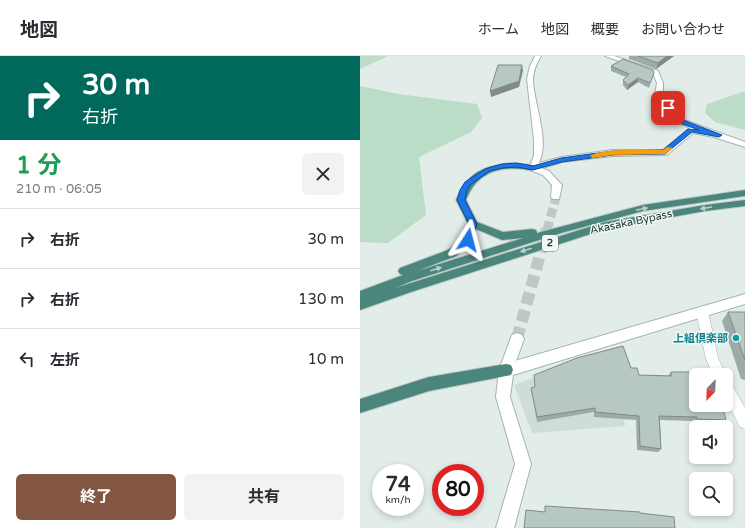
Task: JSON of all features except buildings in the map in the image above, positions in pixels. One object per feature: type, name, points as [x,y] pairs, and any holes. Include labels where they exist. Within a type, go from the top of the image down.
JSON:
[{"type":"highway","points":[[533,168],[517,165],[502,166],[487,170],[468,183],[461,200],[473,224],[502,236],[559,230]]},
{"type":"highway","name":"Akasaka Bypass","points":[[360,296],[408,278],[559,230],[643,208],[745,194]]},
{"type":"highway","name":"Akasaka Bypass","points":[[360,305],[408,288],[605,226],[745,202]]},
{"type":"highway","points":[[360,288],[452,253],[468,240],[473,224]]},
{"type":"highway","points":[[360,311],[408,288]]},
{"type":"highway","points":[[360,406],[428,384],[506,370]]},
{"type":"street","points":[[533,168],[538,156],[538,140],[530,79],[533,66],[538,56]]},
{"type":"street","points":[[608,56],[656,72],[660,83],[659,95],[676,120],[745,145]]},
{"type":"street","points":[[533,168],[561,160],[613,153],[665,152],[690,130],[719,135]]},
{"type":"street","points":[[533,168],[546,173],[557,185],[556,197]]},
{"type":"street","points":[[506,370],[745,299]]},
{"type":"street","points":[[505,528],[523,464],[503,397],[506,370],[517,339]]},
{"type":"lane","points":[[702,311],[712,359],[716,368]]},
{"type":"lane","points":[[733,399],[745,422]]},
{"type":"shaded area","points":[[604,353],[619,384],[625,426],[532,433],[514,385]]},
{"type":"green space","points":[[360,56],[388,56],[360,69]]},
{"type":"green space","points":[[360,86],[398,94],[477,104],[482,118],[471,132],[419,157],[426,215],[388,243],[360,242]]},
{"type":"green space","points":[[745,91],[745,130],[715,122],[705,113],[707,104]]},
{"type":"tunnel","points":[[547,230],[556,197]]},
{"type":"tunnel","points":[[517,339],[547,229]]},
{"type":"slow traffic","points":[[593,156],[613,153],[665,152],[669,148]]},
{"type":"place","name":"上組倶楽部","points":[[736,338]]},
{"type":"route","points":[[468,240],[473,224],[461,200],[468,183],[487,170],[502,166],[517,165],[533,168],[561,160],[613,153],[665,152],[690,130],[719,135],[676,120],[668,108]]}]
